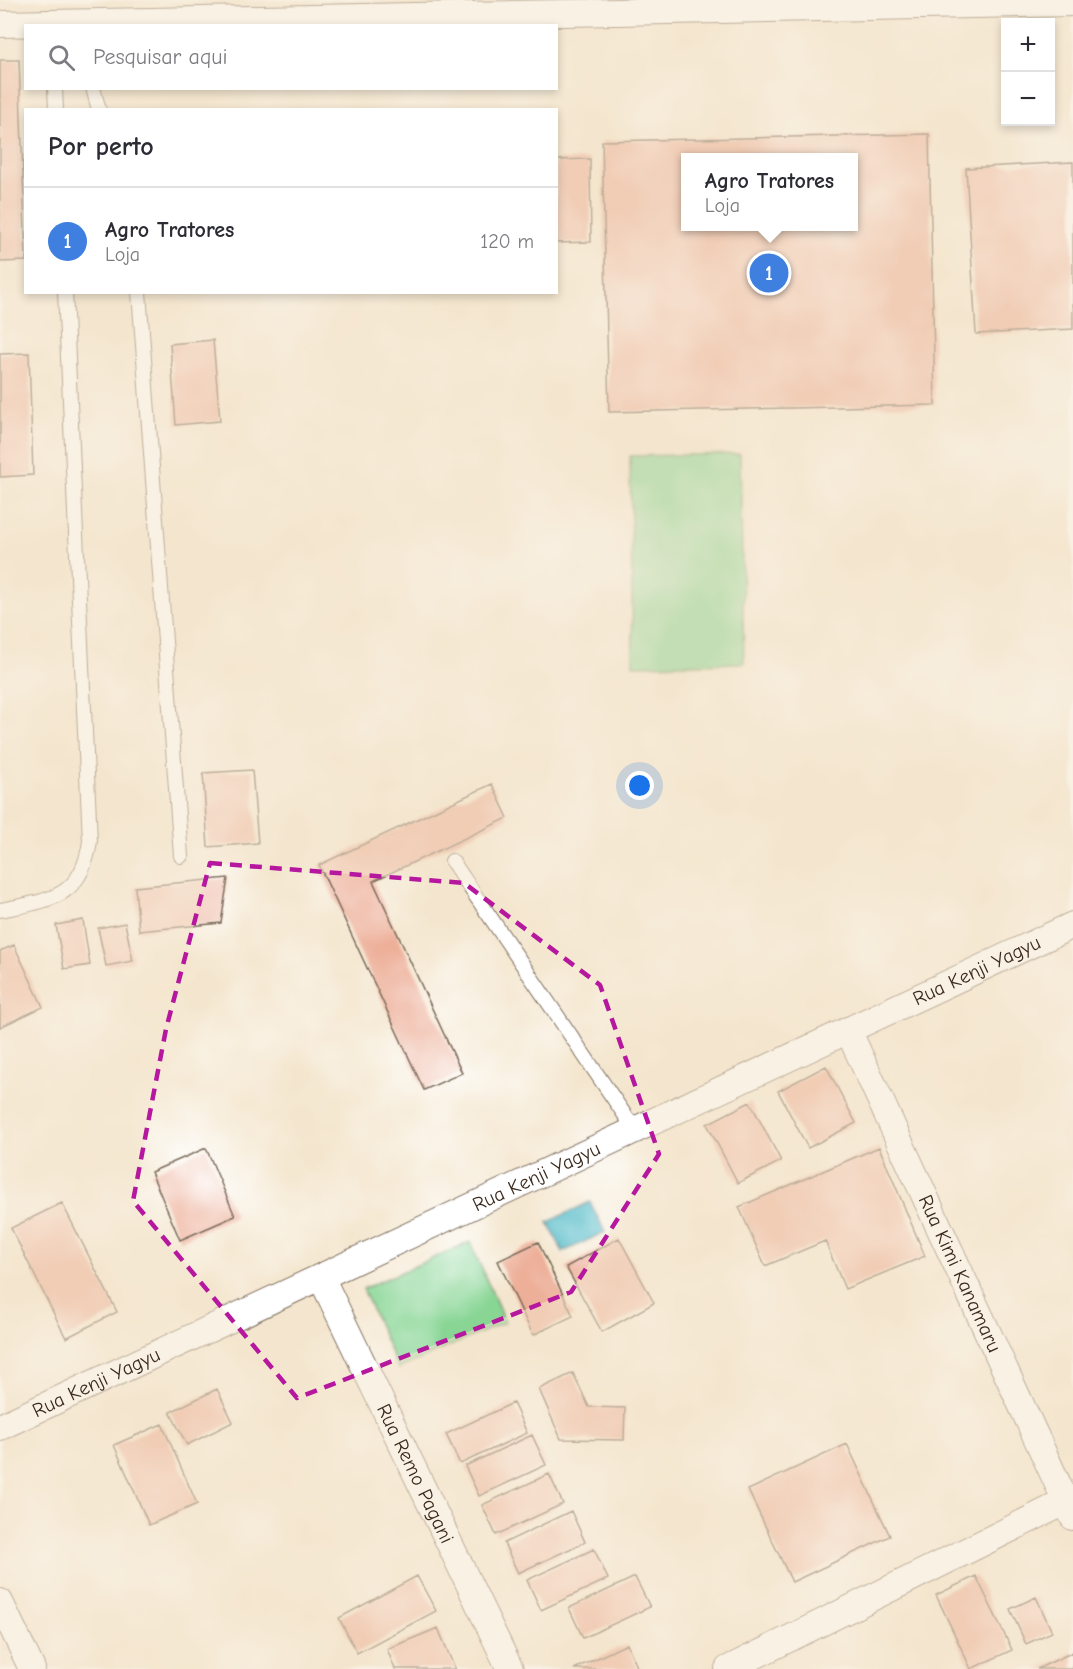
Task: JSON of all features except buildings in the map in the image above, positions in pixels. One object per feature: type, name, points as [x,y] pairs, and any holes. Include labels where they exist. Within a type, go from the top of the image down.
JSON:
[{"type":"street","points":[[0,24],[1073,3]]},
{"type":"street","name":"Rua Kenji Yagyu","points":[[0,1427],[1073,925]]},
{"type":"street","name":"Rua Kimi Kanamaru","points":[[848,1030],[1071,1506]]},
{"type":"street","name":"Rua Remo Pagani","points":[[321,1277],[510,1669]]},
{"type":"street","points":[[728,1669],[1071,1506]]},
{"type":"street","points":[[0,1602],[32,1669]]},
{"type":"lane","points":[[55,90],[56,108]]},
{"type":"lane","points":[[94,90],[98,108]]},
{"type":"lane","points":[[0,910],[50,900],[64,893],[78,880],[85,868],[90,841],[65,294]]},
{"type":"lane","points":[[139,294],[181,856]]},
{"type":"lane","points":[[452,861],[635,1130]]},
{"type":"highlighted area","points":[[210,863],[464,883],[600,985],[659,1154],[571,1292],[297,1398],[133,1201],[166,1029]]},
{"type":"green space","points":[[740,454],[744,663],[633,665],[630,456]]},
{"type":"green space","points":[[470,1242],[505,1322],[398,1369],[363,1289]]},
{"type":"water","points":[[590,1202],[605,1232],[563,1252],[548,1222]]},
{"type":"place","name":"Agro Tratores","points":[[769,273]]}]
